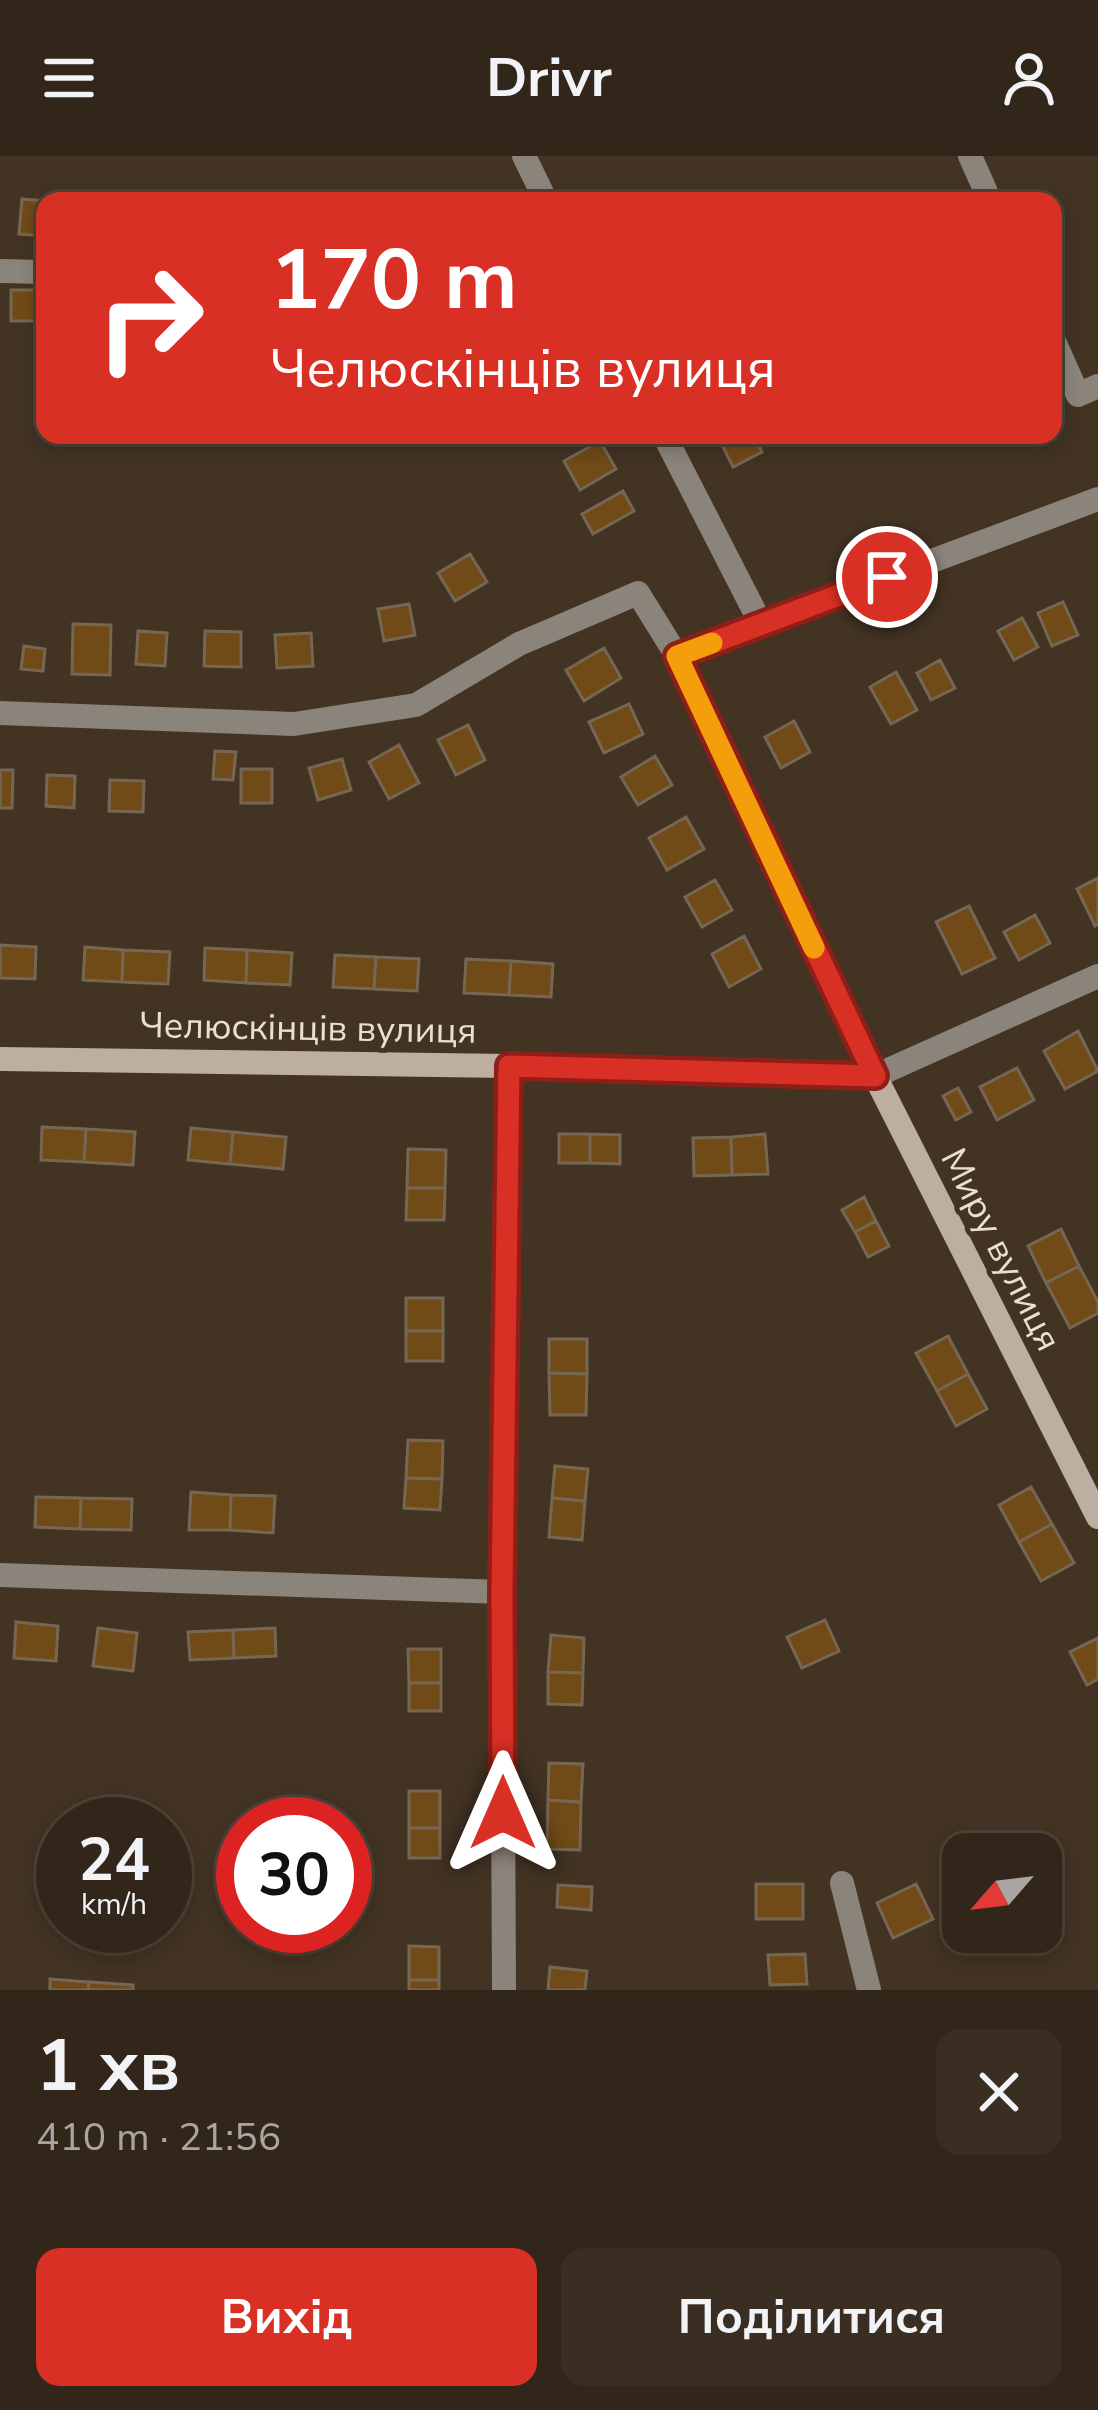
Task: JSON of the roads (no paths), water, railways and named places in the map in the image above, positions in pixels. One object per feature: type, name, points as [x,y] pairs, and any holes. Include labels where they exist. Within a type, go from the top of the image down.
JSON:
[{"type":"main road","name":"Челюскінців вулиця","points":[[0,1059],[875,1076]]},
{"type":"main road","name":"Миру вулиця","points":[[875,1076],[1098,1517]]},
{"type":"street","points":[[524,156],[542,192]]},
{"type":"street","points":[[970,156],[986,192]]},
{"type":"street","points":[[0,271],[36,272]]},
{"type":"street","points":[[1062,359],[1078,395],[1098,386]]},
{"type":"street","points":[[669,444],[761,624]]},
{"type":"street","points":[[677,656],[1098,499]]},
{"type":"street","points":[[0,713],[294,724],[416,705],[519,644],[638,593],[677,656],[875,1076]]},
{"type":"street","name":"Челюскінців вулиця","points":[[875,1076],[1098,976]]},
{"type":"street","points":[[504,1990],[502,1592],[509,1066]]},
{"type":"street","points":[[0,1575],[502,1592]]},
{"type":"street","points":[[842,1883],[869,1990]]}]
